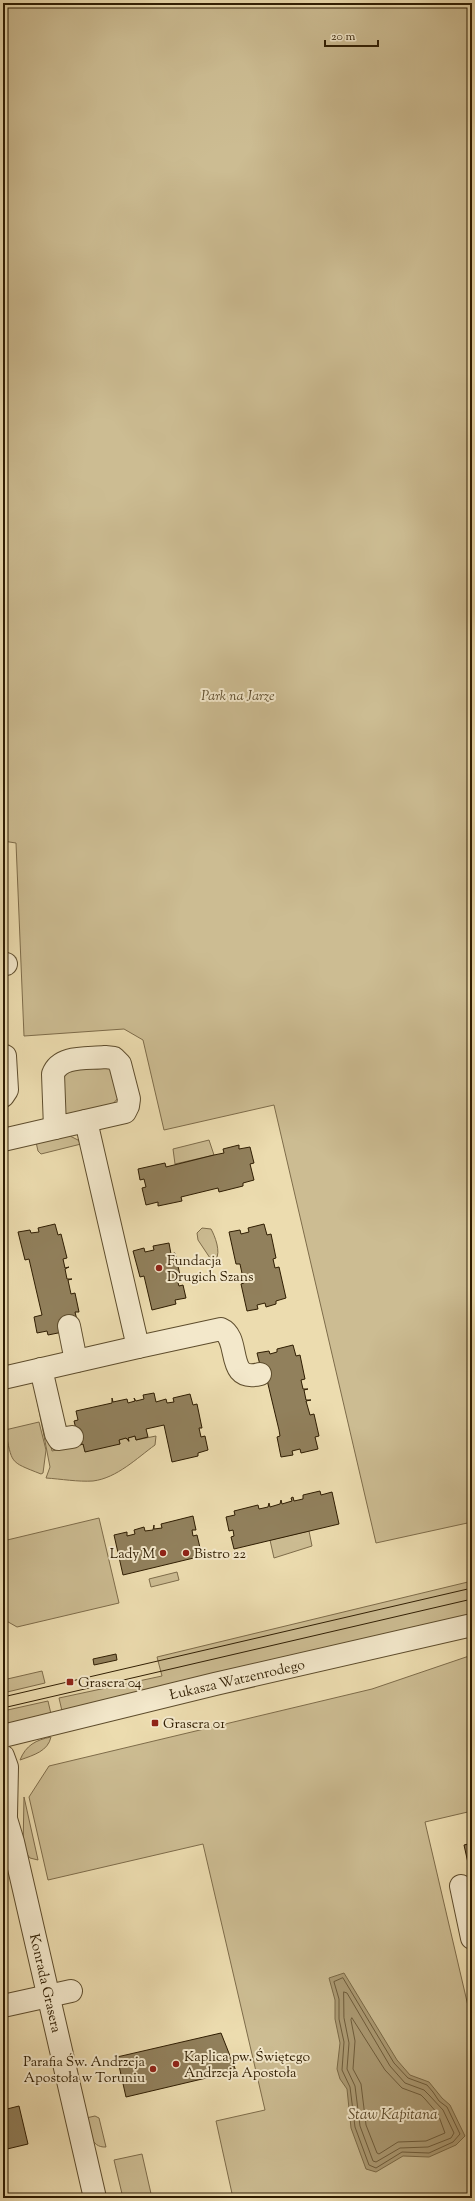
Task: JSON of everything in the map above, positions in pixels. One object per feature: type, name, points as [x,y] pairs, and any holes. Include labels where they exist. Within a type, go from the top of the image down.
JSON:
[{"type":"street","points":[[3,1096],[7,1090],[5,1056]]},
{"type":"street","points":[[3,1140],[125,1112],[129,1099],[120,1064],[114,1058],[63,1061],[56,1066],[54,1074],[55,1128]]},
{"type":"street","points":[[86,1121],[138,1347]]},
{"type":"street","points":[[69,1326],[76,1361]]},
{"type":"street","points":[[3,1378],[220,1329],[229,1335],[236,1365],[240,1371],[253,1376],[260,1374]]},
{"type":"street","points":[[41,1369],[56,1434],[59,1439],[72,1437]]},
{"type":"street","name":"Łukasza Watzenrodego","points":[[3,1736],[200,1687],[472,1625]]},
{"type":"street","name":"Konrada Grasera","points":[[3,1756],[7,1767],[5,1812],[95,2198]]},
{"type":"street","points":[[460,1886],[472,1938]]},
{"type":"street","points":[[3,2006],[71,1991]]},
{"type":"green space","name":"Park na Jarze","points":[[3,3],[472,3],[472,1522],[376,1543],[274,1105],[164,1130],[143,1040],[124,1029],[24,1036],[16,843],[3,841]]},
{"type":"green space","points":[[108,1067],[111,1070],[119,1097],[110,1107],[67,1116],[63,1113],[64,1074],[73,1068]]},
{"type":"green space","points":[[68,1135],[78,1140],[81,1144],[41,1154],[38,1151],[36,1142]]},
{"type":"green space","points":[[209,1140],[214,1155],[175,1164],[173,1149]]},
{"type":"green space","points":[[202,1228],[211,1229],[213,1232],[218,1248],[216,1259],[210,1258],[198,1240],[197,1233]]},
{"type":"green space","points":[[40,1397],[52,1451],[83,1444],[120,1444],[119,1440],[126,1438],[129,1442],[128,1438],[135,1436],[136,1440],[156,1436],[155,1445],[126,1467],[102,1479],[81,1481],[46,1478],[50,1467],[37,1400]]},
{"type":"green space","points":[[39,1422],[46,1450],[43,1473],[41,1474],[17,1463],[14,1460],[9,1449],[5,1430]]},
{"type":"green space","points":[[99,1518],[119,1603],[17,1627],[3,1619],[3,1541]]},
{"type":"green space","points":[[309,1531],[312,1546],[274,1558],[270,1540]]},
{"type":"green space","points":[[177,1572],[179,1580],[151,1587],[149,1579]]},
{"type":"green space","points":[[472,1581],[472,1615],[62,1711],[59,1698],[162,1676],[157,1657]]},
{"type":"green space","points":[[472,1655],[472,1811],[425,1822],[472,2023],[472,2198],[233,2198],[216,2121],[265,2110],[203,1844],[48,1880],[29,1797],[49,1766],[372,1689]]},
{"type":"green space","points":[[42,1671],[45,1683],[3,1693],[3,1680]]},
{"type":"green space","points":[[48,1701],[51,1714],[9,1725],[3,1724],[3,1711]]},
{"type":"green space","points":[[51,1737],[47,1746],[40,1752],[20,1760],[25,1750],[32,1744]]},
{"type":"green space","points":[[24,1797],[38,1860],[30,1858],[23,1849]]},
{"type":"green space","points":[[95,2116],[99,2118],[106,2147],[97,2145],[89,2133],[86,2118]]},
{"type":"green space","points":[[142,2154],[152,2198],[123,2198],[114,2160]]},
{"type":"water","name":"Staw Kapitana","points":[[344,1973],[397,2060],[410,2075],[429,2082],[450,2105],[465,2136],[456,2145],[429,2157],[403,2156],[376,2172],[366,2169],[351,2128],[347,2089],[340,2079],[337,2069],[340,2043],[335,2019],[335,2000],[329,1978]]},
{"type":"building","points":[[239,1145],[239,1149],[250,1147],[254,1163],[250,1164],[254,1180],[243,1183],[243,1186],[219,1192],[218,1188],[181,1197],[182,1201],[158,1206],[158,1202],[146,1205],[142,1188],[146,1187],[144,1179],[140,1180],[138,1169],[165,1163],[166,1167],[224,1153],[223,1149]]},
{"type":"building","points":[[55,1224],[58,1235],[61,1234],[67,1258],[63,1259],[65,1268],[69,1267],[65,1269],[67,1279],[72,1279],[68,1280],[71,1294],[75,1293],[79,1312],[75,1312],[78,1324],[63,1332],[48,1335],[47,1331],[37,1333],[34,1317],[42,1315],[29,1259],[25,1260],[18,1232],[30,1230],[31,1233],[39,1232],[38,1228]]},
{"type":"building","points":[[264,1224],[267,1235],[271,1234],[276,1258],[273,1259],[275,1268],[279,1267],[286,1298],[276,1301],[276,1304],[266,1307],[265,1303],[257,1305],[258,1309],[247,1311],[241,1284],[244,1283],[240,1264],[236,1264],[229,1232],[240,1230],[241,1234],[249,1232],[248,1228]]},
{"type":"building","points":[[169,1243],[171,1254],[175,1253],[180,1275],[176,1276],[179,1286],[183,1285],[186,1298],[175,1300],[176,1304],[152,1310],[144,1276],[140,1277],[133,1251],[144,1248],[145,1252],[154,1250],[153,1246]]},
{"type":"building","points":[[293,1345],[296,1356],[300,1355],[305,1379],[301,1380],[303,1389],[308,1389],[304,1390],[306,1400],[311,1400],[306,1401],[310,1415],[314,1414],[319,1436],[315,1437],[318,1449],[301,1453],[300,1449],[292,1451],[293,1455],[281,1457],[277,1437],[280,1436],[279,1430],[267,1380],[264,1381],[257,1353],[269,1351],[270,1354],[277,1352],[277,1349]]},
{"type":"building","points":[[154,1393],[156,1402],[166,1399],[167,1403],[174,1402],[173,1398],[190,1394],[193,1405],[197,1404],[202,1428],[199,1428],[201,1437],[205,1436],[208,1450],[198,1453],[198,1456],[172,1462],[164,1425],[146,1429],[148,1437],[136,1440],[135,1436],[128,1438],[129,1441],[126,1438],[119,1440],[120,1444],[85,1452],[83,1444],[80,1445],[74,1421],[78,1420],[76,1411],[112,1403],[112,1398],[113,1402],[127,1399],[128,1403],[135,1401],[134,1398],[136,1401],[144,1399],[143,1395]]},
{"type":"building","points":[[320,1491],[321,1495],[332,1492],[339,1524],[234,1549],[231,1537],[234,1536],[233,1530],[229,1531],[226,1517],[235,1515],[234,1511],[258,1505],[259,1509],[268,1507],[269,1503],[270,1507],[280,1504],[281,1500],[282,1504],[292,1501],[291,1498],[293,1497],[294,1501],[303,1499],[303,1495]]},
{"type":"building","points":[[193,1516],[196,1530],[192,1530],[193,1536],[197,1535],[202,1556],[123,1575],[114,1535],[127,1532],[127,1536],[135,1534],[134,1530],[144,1527],[145,1531],[153,1530],[154,1525],[154,1529],[162,1528],[161,1524]]},
{"type":"building","points":[[116,1654],[117,1660],[94,1665],[93,1659]]},
{"type":"building","points":[[472,1843],[472,1881],[464,1845]]},
{"type":"building","name":"Kaplica pw. Świętego Andrzeja Apostoła","points":[[221,2033],[236,2071],[126,2097],[117,2057]]},
{"type":"building","points":[[19,2106],[28,2144],[3,2150],[3,2110]]},
{"type":"tram line","points":[[3,1697],[472,1588]]},
{"type":"tram line","points":[[3,1708],[472,1599]]},
{"type":"place","name":"Fundacja Drugich Szans","points":[[159,1268]]},
{"type":"place","name":"Lady M","points":[[163,1553]]},
{"type":"place","name":"Bistro 22","points":[[186,1553]]},
{"type":"place","name":"Grasera 04","points":[[70,1682]]},
{"type":"place","name":"Grasera 01","points":[[155,1723]]},
{"type":"place","name":"Kaplica pw. Świętego Andrzeja Apostoła","points":[[176,2064]]},
{"type":"place","name":"Parafia Św. Andrzeja Apostoła w Toruniu","points":[[153,2069]]}]
